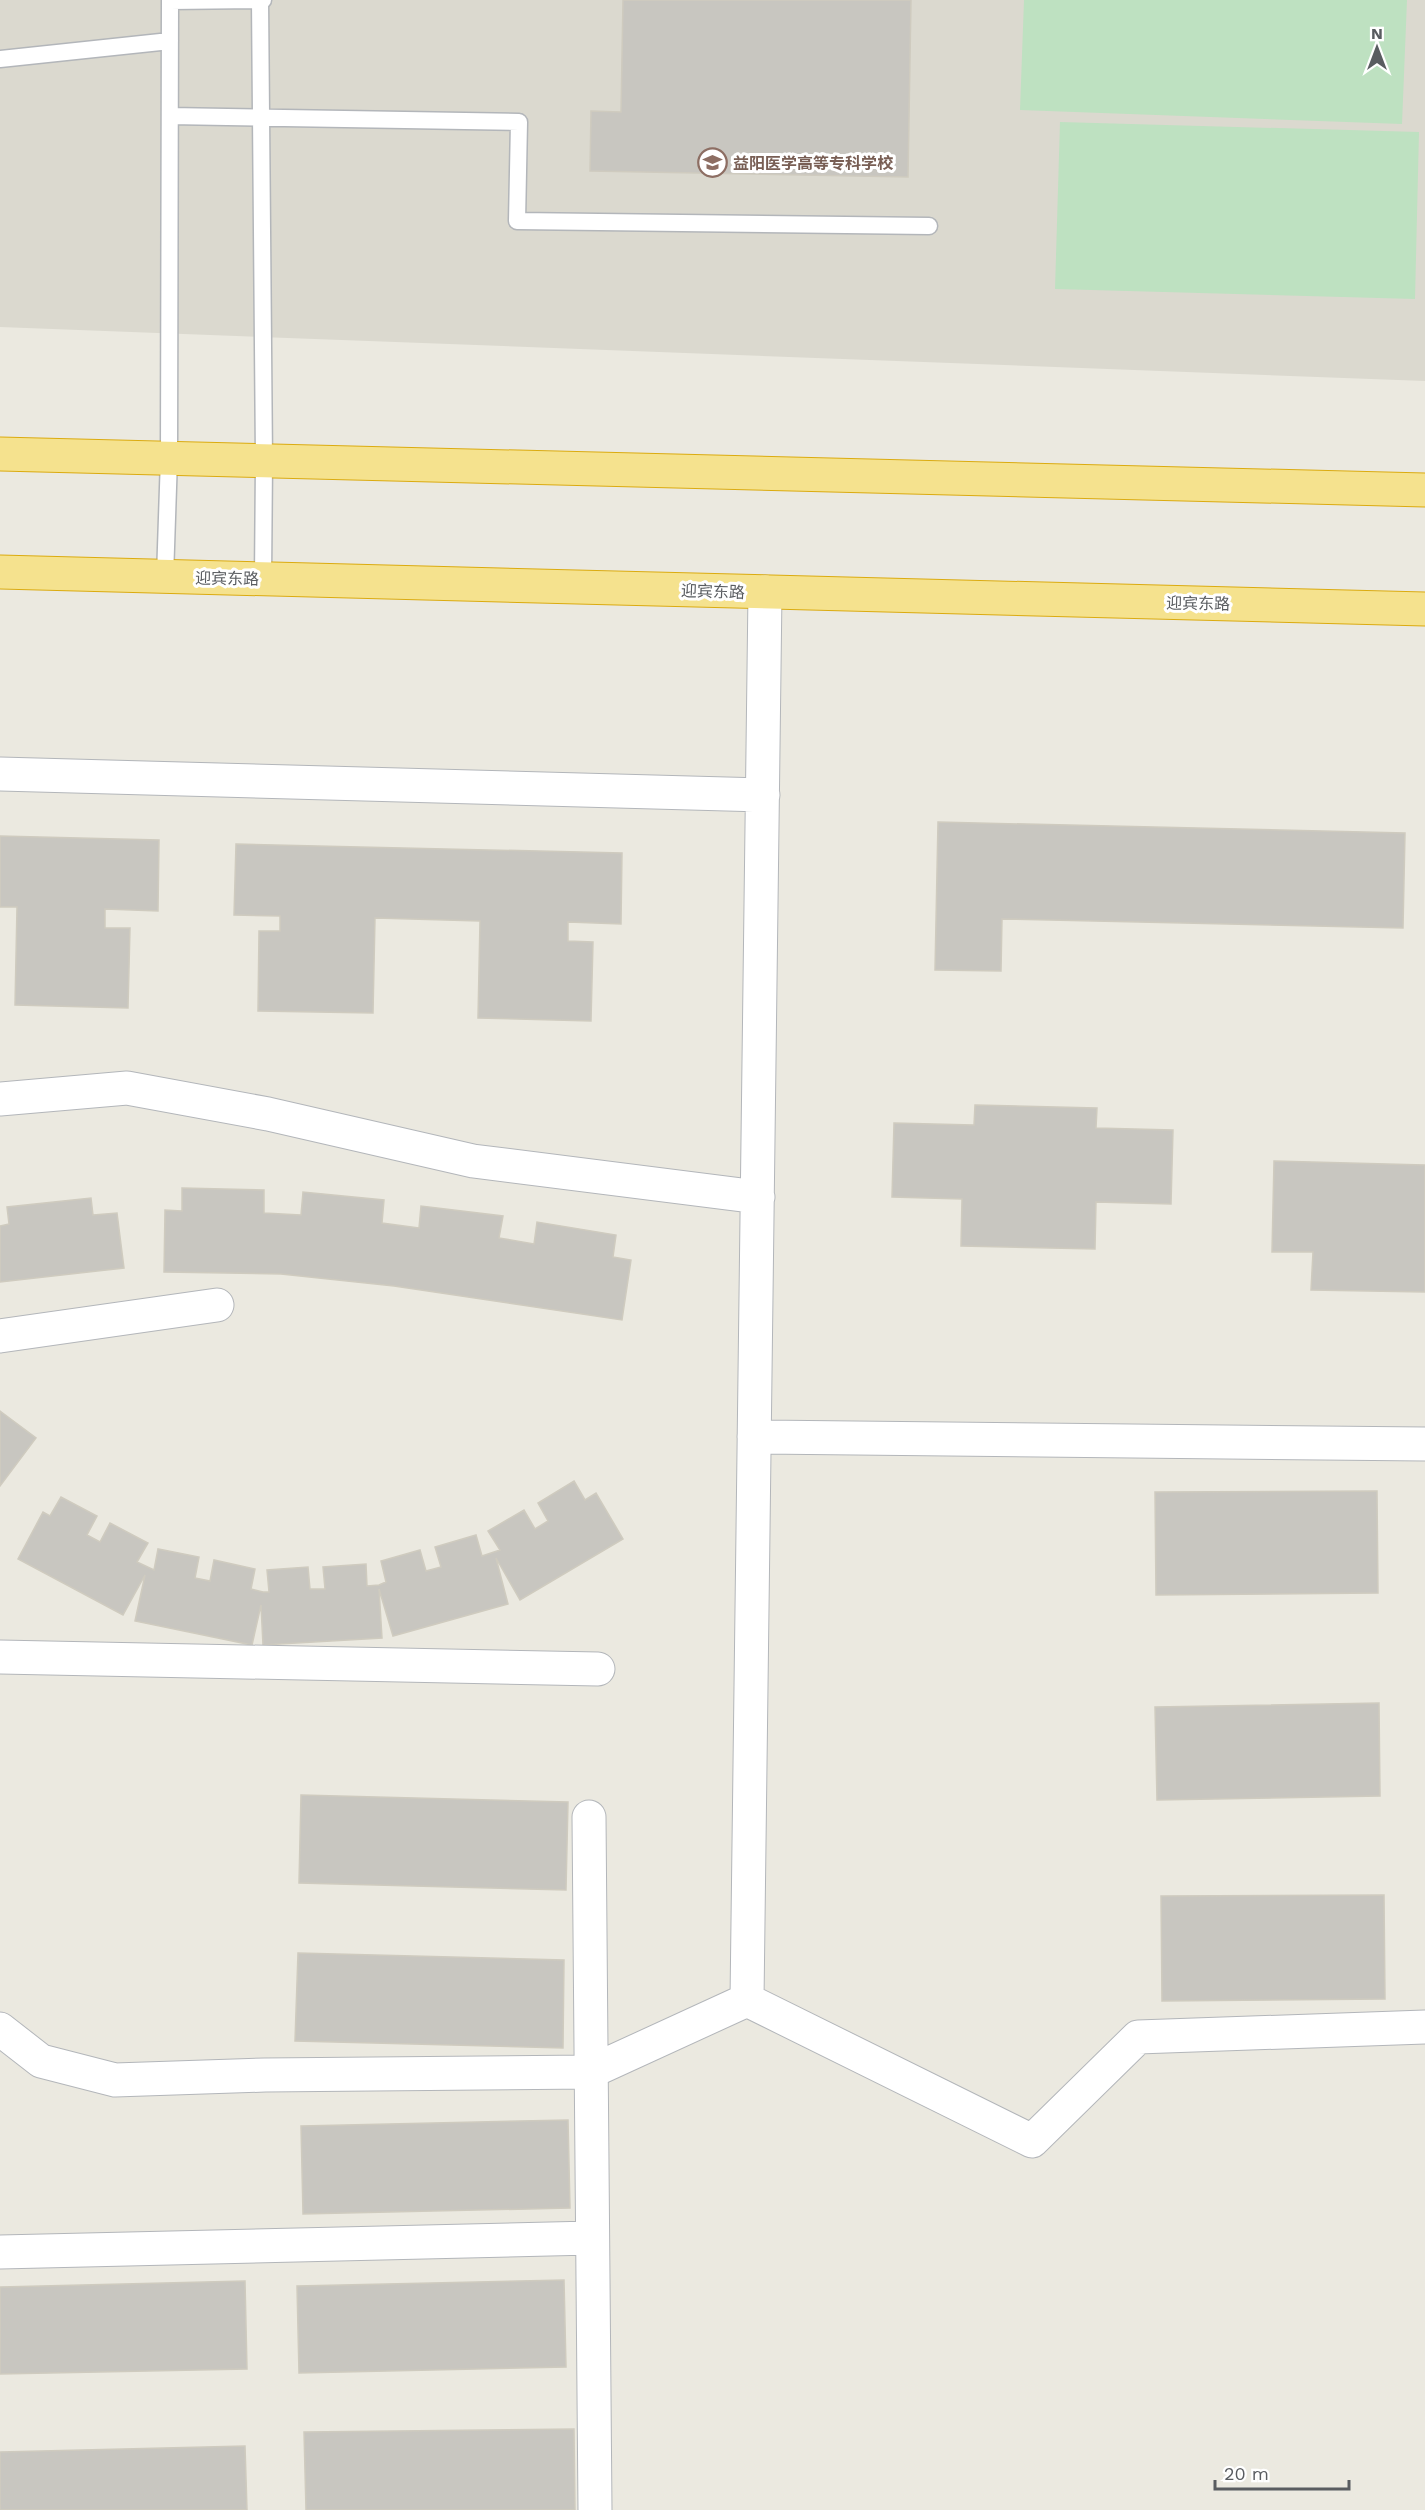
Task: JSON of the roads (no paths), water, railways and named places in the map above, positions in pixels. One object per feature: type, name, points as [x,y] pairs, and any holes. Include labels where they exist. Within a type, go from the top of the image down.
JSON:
[{"type":"highway","points":[[0,454],[1425,490]]},
{"type":"highway","name":"迎宾东路","points":[[0,572],[1425,609]]},
{"type":"street","points":[[747,2000],[765,592]]},
{"type":"street","points":[[0,774],[763,795]]},
{"type":"street","points":[[0,1099],[127,1088],[268,1114],[473,1161],[758,1197]]},
{"type":"street","points":[[0,1336],[217,1305]]},
{"type":"street","points":[[754,1437],[1425,1444]]},
{"type":"street","points":[[0,1657],[598,1669]]},
{"type":"street","points":[[589,1817],[595,2510]]},
{"type":"street","points":[[747,2000],[1032,2141],[1138,2037],[1425,2027]]},
{"type":"street","points":[[0,2030],[41,2061],[115,2080],[265,2075],[591,2072],[747,2000]]},
{"type":"street","points":[[0,2252],[592,2238]]},
{"type":"lane","points":[[165,576],[169,458],[170,0],[261,0],[263,579]]},
{"type":"lane","points":[[0,59],[170,41]]},
{"type":"lane","points":[[170,116],[519,122],[517,221],[929,226]]},
{"type":"place","name":"益阳医学高等专科学校","points":[[712,163]]}]
